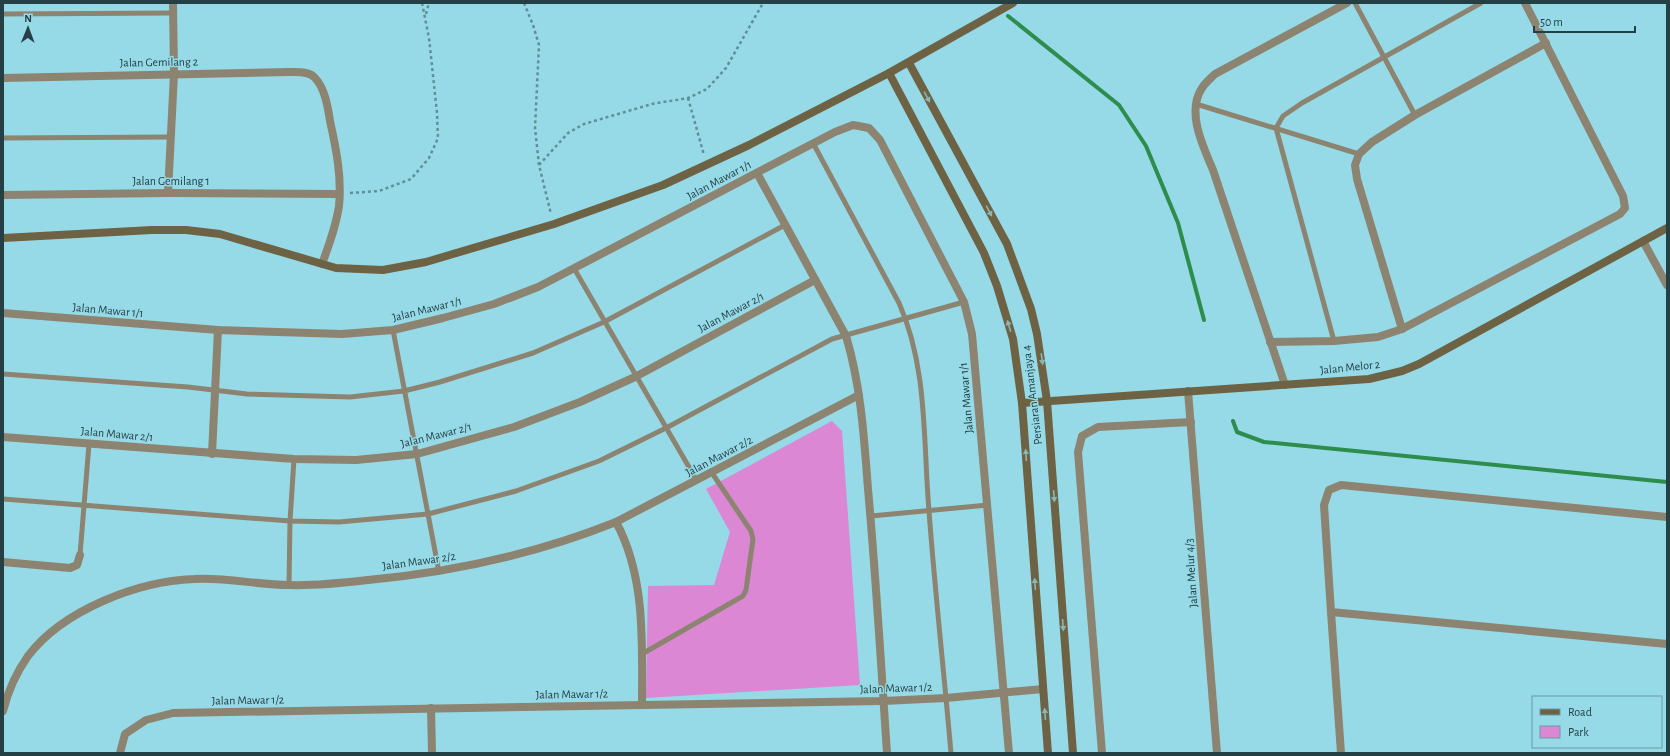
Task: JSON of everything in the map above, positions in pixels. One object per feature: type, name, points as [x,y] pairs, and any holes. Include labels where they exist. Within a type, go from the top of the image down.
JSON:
[{"type":"street","points":[[168,193],[174,74],[173,3]]},
{"type":"street","points":[[3,238],[152,230],[186,230],[227,236],[322,264],[351,270],[383,270],[426,262],[554,224],[628,198],[707,164],[889,73],[1013,3]]},
{"type":"street","points":[[1285,385],[1213,170],[1201,139],[1197,124],[1196,104],[1202,88],[1215,74],[1347,3]]},
{"type":"street","points":[[1270,342],[1334,341],[1378,337],[1402,329],[1620,214],[1625,208],[1623,196],[1525,3]]},
{"type":"street","points":[[1402,329],[1357,180],[1354,165],[1358,154],[1372,142],[1415,116],[1546,43]]},
{"type":"street","name":"Persiaran Amanjaya 4","points":[[909,62],[1007,244],[1031,309],[1041,355],[1047,401],[1073,753]]},
{"type":"street","name":"Jalan Gemilang 2","points":[[3,78],[289,72],[307,73],[315,77],[328,108],[338,160],[339,194]]},
{"type":"street","name":"Persiaran Amanjaya 4","points":[[889,73],[984,253],[997,286],[1014,339],[1022,403],[1048,753]]},
{"type":"street","name":"Jalan Mawar 1/1","points":[[3,313],[218,330],[342,334],[393,330],[494,304],[538,288],[575,270],[813,143],[853,126],[870,128],[880,140],[964,302],[972,334],[1009,753]]},
{"type":"street","points":[[757,173],[846,336],[854,363],[859,395],[871,516],[887,753]]},
{"type":"street","name":"Jalan Gemilang 1","points":[[3,195],[168,193],[339,194]]},
{"type":"street","points":[[322,264],[335,224],[339,194]]},
{"type":"street","name":"Jalan Melor 2","points":[[1022,403],[1369,379],[1402,371],[1419,364],[1667,228]]},
{"type":"street","points":[[1643,241],[1667,285]]},
{"type":"street","name":"Jalan Mawar 2/1","points":[[3,437],[294,459],[356,460],[389,458],[417,454],[514,427],[580,402],[635,377],[815,280]]},
{"type":"street","points":[[212,454],[218,330]]},
{"type":"street","name":"Jalan Melur 4/3","points":[[1188,391],[1217,753]]},
{"type":"street","name":"Jalan Mawar 2/2","points":[[3,711],[9,688],[28,655],[57,627],[100,602],[147,586],[194,579],[290,585],[366,580],[439,572],[535,550],[582,536],[616,522],[859,395]]},
{"type":"street","points":[[1102,753],[1078,452],[1082,436],[1098,427],[1191,422]]},
{"type":"street","points":[[1341,753],[1324,505],[1328,490],[1341,485],[1667,517]]},
{"type":"street","points":[[616,522],[627,542],[638,587],[642,654],[642,705]]},
{"type":"street","points":[[3,562],[70,568],[76,565],[80,555]]},
{"type":"street","points":[[1331,612],[1667,644]]},
{"type":"street","name":"Jalan Mawar 1/2","points":[[120,753],[125,734],[146,720],[173,713],[883,701],[946,698],[1043,689]]},
{"type":"street","points":[[431,708],[432,753]]},
{"type":"lane","points":[[1355,3],[1415,116]]},
{"type":"lane","points":[[1334,341],[1276,128],[1283,116],[1302,103],[1481,3]]},
{"type":"lane","points":[[3,14],[173,13]]},
{"type":"lane","points":[[1196,104],[1358,154]]},
{"type":"lane","points":[[3,138],[171,137]]},
{"type":"lane","points":[[813,143],[906,319],[914,345],[921,382],[929,511],[951,753]]},
{"type":"lane","points":[[3,374],[215,390],[247,394],[350,397],[404,391],[440,382],[533,353],[604,322],[785,225]]},
{"type":"lane","points":[[575,270],[635,377],[697,481]]},
{"type":"lane","points":[[3,498],[84,506],[290,522],[346,521],[428,514],[516,491],[599,461],[666,428],[832,339],[964,302]]},
{"type":"lane","points":[[393,330],[439,572]]},
{"type":"lane","points":[[80,555],[89,444]]},
{"type":"lane","points":[[290,585],[290,522],[294,459]]},
{"type":"lane","points":[[642,654],[743,596],[746,590],[753,539],[751,531],[712,473]]},
{"type":"lane","points":[[871,516],[988,505]]},
{"type":"path","points":[[339,194],[379,191],[411,179],[429,158],[438,138],[437,113],[425,15],[422,3]]},
{"type":"path","points":[[425,15],[429,3]]},
{"type":"path","points":[[524,3],[534,25],[539,45],[536,128],[539,164],[554,224]]},
{"type":"path","points":[[539,164],[568,132],[584,124],[652,104],[688,98],[707,89],[726,68],[762,3]]},
{"type":"path","points":[[688,98],[707,164]]},
{"type":"green space","points":[[832,421],[842,431],[860,685],[646,698],[648,586],[714,585],[730,532],[706,489]]},
{"type":"waterway","points":[[1008,16],[1119,105],[1146,146],[1178,223],[1204,320]]},
{"type":"waterway","points":[[1233,421],[1237,432],[1264,442],[1667,482]]}]
